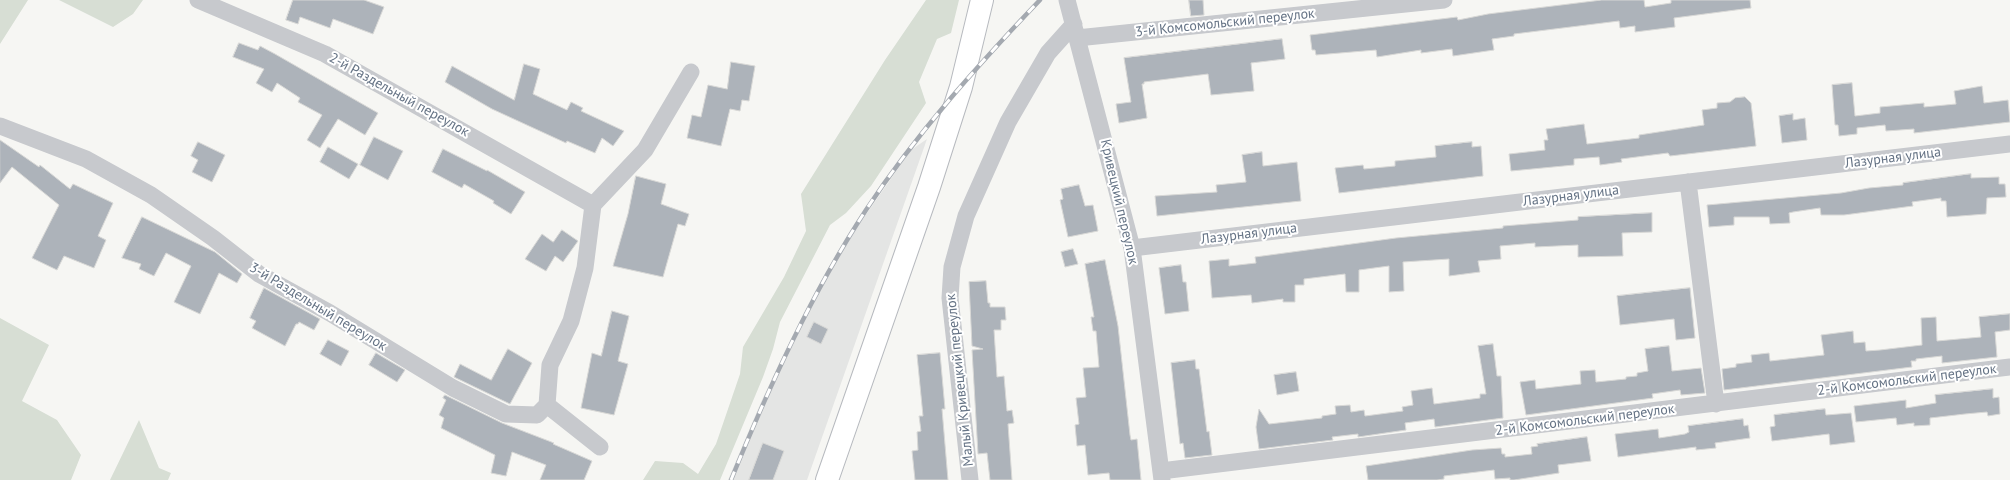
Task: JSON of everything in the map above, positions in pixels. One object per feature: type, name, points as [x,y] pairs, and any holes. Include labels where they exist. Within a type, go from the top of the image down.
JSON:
[{"type":"main road","points":[[827,480],[929,188],[961,87],[982,0]]},
{"type":"street","name":"2-й Раздельный переулок","points":[[198,0],[222,5],[325,54],[593,205]]},
{"type":"street","name":"3-й Комсомольский переулок","points":[[1075,31],[1444,0]]},
{"type":"street","name":"Кривецкий переулок","points":[[1069,1],[1075,31],[1132,248],[1161,476]]},
{"type":"street","name":"Малый Кривецкий переулок","points":[[970,480],[950,298],[952,267],[966,216],[1008,122],[1048,53],[1075,31]]},
{"type":"street","points":[[600,447],[542,410],[550,365],[571,321],[585,268],[593,205],[645,150],[691,72]]},
{"type":"street","name":"3-й Раздельный переулок","points":[[0,126],[86,159],[151,195],[213,238],[259,274],[330,313],[453,388],[506,414],[542,410]]},
{"type":"street","name":"Лазурная улица","points":[[1132,248],[2010,144]]},
{"type":"street","points":[[1688,182],[1716,404]]},
{"type":"street","name":"2-й Комсомольский переулок","points":[[1161,476],[2010,367]]},
{"type":"shaded area","points":[[0,0],[28,0],[0,44]]},
{"type":"shaded area","points":[[59,0],[143,0],[133,14],[113,27]]},
{"type":"shaded area","points":[[926,0],[959,0],[951,33],[937,39],[919,82],[926,103],[871,186],[846,213],[830,225],[780,322],[773,349],[763,377],[720,480],[643,480],[655,461],[683,463],[698,474],[716,444],[740,374],[743,347],[784,277],[806,231],[801,194],[885,60]]},
{"type":"shaded area","points":[[927,139],[807,480],[728,480],[761,402],[786,349],[807,311],[851,236],[911,150]]},
{"type":"shaded area","points":[[0,318],[49,345],[22,401],[57,420],[81,455],[71,480],[0,480]]},
{"type":"shaded area","points":[[139,420],[159,468],[171,473],[168,480],[110,480]]},
{"type":"building","points":[[293,0],[364,0],[384,7],[373,34],[333,19],[330,28],[300,17],[298,24],[286,20]]},
{"type":"building","points":[[1189,0],[1203,0],[1204,15],[1191,16]]},
{"type":"building","points":[[1602,0],[1644,0],[1645,7],[1671,3],[1671,0],[1750,0],[1751,8],[1674,18],[1675,27],[1635,32],[1635,26],[1620,28],[1619,21],[1514,34],[1514,36],[1492,39],[1494,50],[1453,56],[1452,49],[1421,53],[1421,50],[1377,57],[1376,50],[1316,55],[1315,50],[1312,50],[1310,35],[1457,17],[1458,20],[1488,14]]},
{"type":"building","points":[[1282,39],[1285,59],[1251,63],[1254,91],[1211,95],[1208,74],[1144,82],[1144,84],[1142,84],[1147,118],[1119,123],[1116,104],[1131,102],[1124,58]]},
{"type":"building","points":[[239,43],[258,50],[260,46],[378,113],[365,135],[338,119],[320,148],[307,140],[322,115],[298,102],[300,98],[277,83],[272,92],[256,83],[264,69],[233,57]]},
{"type":"building","points":[[731,62],[755,66],[749,101],[742,100],[740,111],[730,109],[721,146],[687,138],[692,115],[701,117],[708,85],[727,89]]},
{"type":"building","points":[[524,64],[540,69],[533,94],[567,110],[571,102],[583,108],[581,111],[624,131],[613,146],[602,138],[595,153],[567,141],[566,143],[492,109],[445,82],[452,66],[514,100]]},
{"type":"building","points":[[1852,83],[1855,116],[1880,113],[1880,107],[1924,103],[1924,107],[1956,104],[1954,91],[1982,86],[1984,103],[2008,100],[2010,122],[1914,133],[1914,129],[1886,131],[1885,125],[1857,128],[1857,134],[1839,136],[1838,125],[1835,125],[1832,85]]},
{"type":"building","points":[[1745,97],[1751,103],[1756,146],[1670,156],[1668,153],[1621,159],[1622,162],[1600,165],[1599,157],[1574,159],[1574,165],[1511,171],[1509,154],[1545,150],[1544,140],[1548,140],[1546,129],[1584,124],[1587,144],[1639,138],[1639,135],[1704,125],[1702,110],[1717,108],[1717,103],[1730,102],[1735,98]]},
{"type":"building","points":[[1793,114],[1793,120],[1805,118],[1807,140],[1782,143],[1779,116]]},
{"type":"building","points":[[374,137],[403,151],[388,180],[360,165]]},
{"type":"building","points":[[0,140],[39,167],[40,165],[70,189],[73,184],[113,203],[98,236],[106,240],[94,268],[64,256],[57,270],[32,258],[59,205],[12,167],[0,183]]},
{"type":"building","points":[[198,142],[225,155],[212,182],[192,172],[198,160],[191,156]]},
{"type":"building","points":[[1472,142],[1472,147],[1481,146],[1483,176],[1339,193],[1335,168],[1363,165],[1364,169],[1395,166],[1395,161],[1436,157],[1435,146]]},
{"type":"building","points":[[328,147],[358,164],[349,179],[320,162]]},
{"type":"building","points":[[443,149],[487,170],[525,192],[511,214],[493,203],[494,201],[464,184],[462,188],[432,172]]},
{"type":"building","points":[[1262,152],[1263,166],[1297,162],[1301,201],[1157,216],[1155,196],[1217,192],[1216,185],[1246,182],[1242,155]]},
{"type":"building","points":[[1971,174],[1971,178],[1999,177],[1999,184],[2005,184],[2006,197],[1987,198],[1986,214],[1947,217],[1946,201],[1941,201],[1941,198],[1912,202],[1913,206],[1844,215],[1821,215],[1820,208],[1793,212],[1789,213],[1790,223],[1770,224],[1769,217],[1734,217],[1734,225],[1709,227],[1707,205],[1841,193]]},
{"type":"building","points":[[636,176],[666,184],[661,204],[689,214],[685,226],[678,224],[663,277],[613,266],[628,214]]},
{"type":"building","points":[[1079,185],[1085,206],[1093,205],[1098,231],[1068,237],[1060,200],[1063,199],[1061,189]]},
{"type":"building","points":[[1652,213],[1652,232],[1622,233],[1623,256],[1578,257],[1578,245],[1535,247],[1535,243],[1500,246],[1501,259],[1478,261],[1480,272],[1449,276],[1449,259],[1403,262],[1404,291],[1389,292],[1389,266],[1359,270],[1359,292],[1346,292],[1345,274],[1304,279],[1304,285],[1295,285],[1295,302],[1283,302],[1283,299],[1252,303],[1251,295],[1212,298],[1209,261],[1229,259],[1229,266],[1256,263],[1255,257],[1396,238],[1503,228],[1503,226],[1578,220],[1578,217]]},
{"type":"building","points":[[142,217],[215,252],[242,274],[237,283],[219,273],[200,314],[174,302],[191,266],[166,253],[154,276],[139,269],[141,264],[122,258]]},
{"type":"building","points":[[562,230],[578,241],[563,262],[555,256],[546,271],[525,259],[542,234],[553,242]]},
{"type":"building","points":[[1073,249],[1078,264],[1065,267],[1061,252]]},
{"type":"building","points":[[1105,260],[1118,326],[1130,435],[1131,440],[1137,439],[1141,480],[1110,480],[1109,473],[1088,475],[1085,445],[1077,446],[1075,425],[1079,424],[1076,398],[1086,397],[1083,368],[1099,367],[1096,331],[1093,331],[1091,317],[1094,317],[1085,264]]},
{"type":"building","points":[[1181,265],[1183,282],[1186,282],[1189,311],[1165,314],[1159,268]]},
{"type":"building","points":[[986,281],[988,303],[990,303],[990,307],[1005,307],[1006,320],[1001,320],[1001,330],[994,330],[997,377],[1004,376],[1007,411],[1012,410],[1014,423],[1008,424],[1012,480],[990,480],[987,453],[978,454],[972,350],[983,349],[972,346],[969,282]]},
{"type":"building","points":[[264,288],[320,319],[314,330],[299,322],[296,324],[285,346],[252,328],[256,321],[250,318]]},
{"type":"building","points":[[1690,288],[1695,338],[1676,340],[1674,319],[1620,325],[1617,296]]},
{"type":"building","points":[[612,311],[629,316],[618,361],[628,364],[614,415],[581,408],[592,353],[601,356]]},
{"type":"building","points":[[2010,314],[2010,330],[1995,332],[1997,357],[1942,363],[1942,356],[1916,359],[1916,361],[1911,361],[1912,367],[1724,390],[1722,369],[1736,367],[1736,364],[1752,362],[1751,355],[1769,353],[1770,361],[1824,355],[1821,335],[1853,331],[1854,343],[1865,342],[1866,351],[1880,350],[1922,345],[1921,318],[1936,317],[1937,341],[1981,337],[1979,317]]},
{"type":"building","points":[[814,322],[828,329],[821,344],[807,337]]},
{"type":"building","points":[[328,340],[349,351],[341,366],[320,354]]},
{"type":"building","points":[[1493,344],[1497,376],[1501,376],[1503,418],[1435,427],[1434,419],[1405,423],[1406,430],[1358,437],[1358,434],[1332,437],[1333,440],[1259,449],[1256,427],[1259,409],[1269,424],[1322,418],[1322,416],[1336,414],[1335,406],[1350,405],[1351,412],[1364,410],[1365,416],[1403,411],[1402,407],[1413,405],[1411,391],[1432,388],[1434,404],[1480,398],[1480,394],[1486,394],[1478,346]]},
{"type":"building","points":[[1669,346],[1672,371],[1701,368],[1705,393],[1681,395],[1680,390],[1652,394],[1653,398],[1526,415],[1520,382],[1535,380],[1536,389],[1581,384],[1580,371],[1595,370],[1596,382],[1626,379],[1626,377],[1637,376],[1637,373],[1648,371],[1645,349]]},
{"type":"building","points":[[508,349],[532,363],[510,404],[454,377],[460,364],[491,380]]},
{"type":"building","points":[[376,353],[405,370],[397,382],[369,365]]},
{"type":"building","points":[[940,353],[945,409],[942,409],[948,480],[915,480],[912,451],[918,450],[917,432],[921,431],[919,416],[923,416],[917,355]]},
{"type":"building","points":[[1195,360],[1196,369],[1199,369],[1207,432],[1209,431],[1212,455],[1185,458],[1183,443],[1180,444],[1171,363]]},
{"type":"building","points":[[1296,372],[1299,391],[1277,395],[1274,375]]},
{"type":"building","points":[[1993,389],[1993,398],[1999,397],[2000,414],[1988,416],[1987,412],[1930,418],[1930,425],[1914,426],[1914,423],[1897,425],[1896,418],[1856,422],[1854,406],[1906,400],[1906,408],[1936,403],[1935,395]]},
{"type":"building","points":[[445,395],[502,423],[554,443],[553,444],[592,461],[584,480],[540,480],[546,465],[512,452],[506,476],[491,473],[495,455],[441,428],[444,418],[439,415],[446,400],[443,398]]},
{"type":"building","points":[[1825,409],[1826,415],[1851,413],[1855,442],[1830,445],[1829,434],[1772,441],[1770,427],[1775,426],[1774,415]]},
{"type":"building","points":[[1743,419],[1744,426],[1748,425],[1750,438],[1715,443],[1716,448],[1696,450],[1696,447],[1618,457],[1615,434],[1658,429],[1659,438],[1685,434],[1689,432],[1688,426]]},
{"type":"building","points":[[1587,437],[1591,461],[1558,465],[1559,473],[1510,480],[1510,478],[1495,479],[1494,470],[1444,476],[1444,479],[1437,480],[1368,480],[1366,466],[1472,450],[1501,448],[1502,454],[1505,454],[1505,457],[1532,454],[1531,447],[1538,446],[1537,444]]},
{"type":"building","points":[[763,443],[784,451],[773,480],[749,480]]},
{"type":"railway","points":[[731,480],[760,410],[792,342],[827,275],[866,210],[905,154],[948,101],[970,75],[1040,0]]}]
